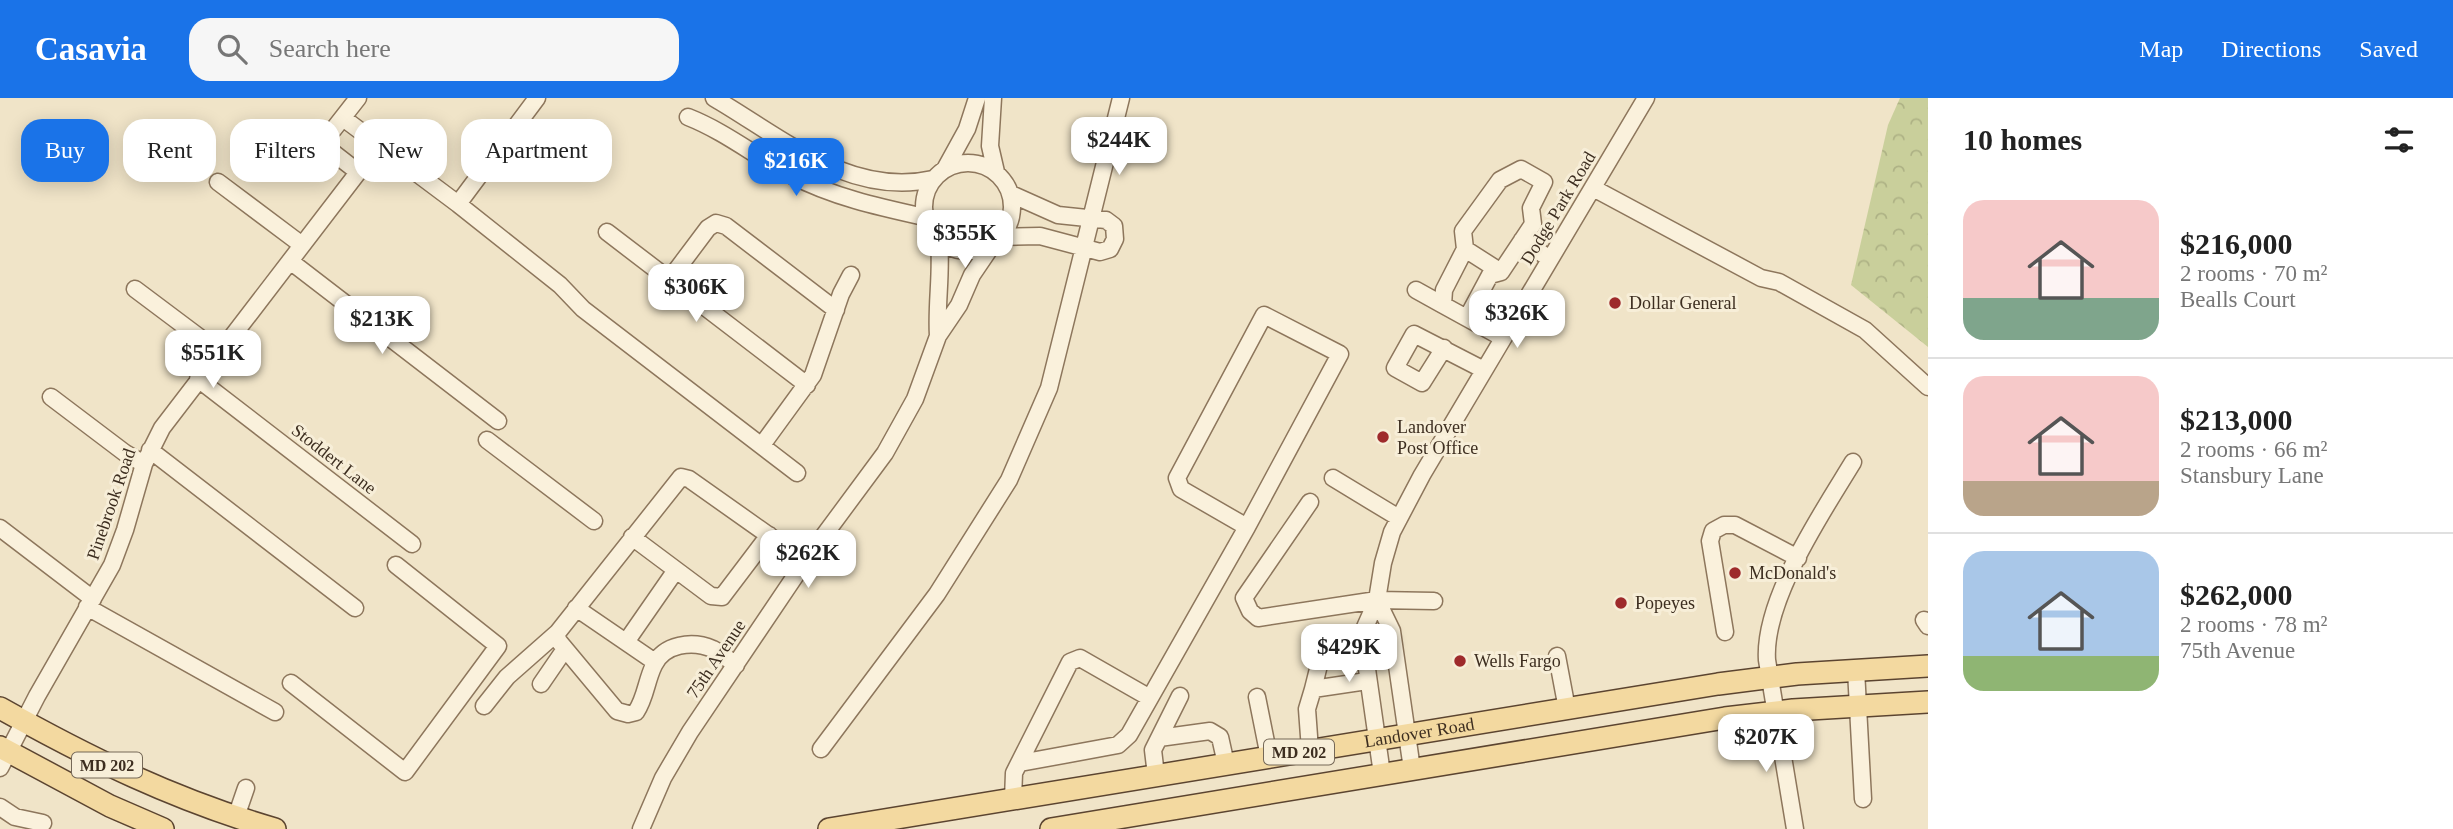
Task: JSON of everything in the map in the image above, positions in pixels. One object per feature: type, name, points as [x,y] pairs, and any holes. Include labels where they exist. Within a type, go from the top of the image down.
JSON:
[{"type":"main road","name":"Landover Road","points":[[829,829],[1769,678],[1928,666]]},
{"type":"main road","name":"Landover Road","points":[[1059,828],[1696,722],[1774,712],[1928,702]]},
{"type":"main road","name":"MD 202","points":[[0,708],[141,781],[275,829]]},
{"type":"main road","name":"MD 202","points":[[3,756],[163,829]]},
{"type":"street","points":[[354,169],[322,144],[358,98]]},
{"type":"street","points":[[713,98],[792,148],[829,166],[886,183],[907,184],[939,174],[957,164],[971,163],[996,172]]},
{"type":"street","points":[[977,98],[967,130],[926,190],[924,217],[939,242],[951,249],[965,252],[980,250],[997,241],[1040,236],[1100,252],[1110,248],[1115,239],[1114,226],[1106,220],[1058,215],[1011,194]]},
{"type":"street","points":[[993,98],[990,146],[996,172],[1011,194],[1012,217],[997,241]]},
{"type":"street","points":[[821,749],[937,594],[1009,480],[1049,387],[1121,98]]},
{"type":"street","name":"Dodge Park Road","points":[[1382,774],[1362,635],[1377,600],[1387,546],[1422,475],[1646,98]]},
{"type":"street","points":[[458,204],[534,99]]},
{"type":"street","points":[[688,117],[729,136],[807,183],[847,198],[924,217]]},
{"type":"street","points":[[343,118],[354,126]]},
{"type":"street","points":[[1443,305],[1444,290],[1465,249],[1463,231],[1500,180],[1521,169],[1544,182],[1531,208],[1533,223],[1501,272],[1490,275],[1467,318]]},
{"type":"street","name":"Pinebrook Road","points":[[3,756],[121,543],[147,457],[170,415],[354,177]]},
{"type":"street","points":[[429,182],[570,295],[583,309],[797,473]]},
{"type":"street","points":[[218,183],[302,245]]},
{"type":"street","points":[[1593,188],[1761,278],[1779,282],[1865,330],[1928,387]]},
{"type":"street","points":[[669,280],[708,228],[716,223],[726,226],[835,310]]},
{"type":"street","points":[[607,232],[807,385]]},
{"type":"street","points":[[1522,240],[1550,259]]},
{"type":"street","name":"75th Avenue","points":[[641,829],[663,778],[690,732],[805,561],[885,453],[915,399],[938,336],[959,305],[972,275],[997,241]]},
{"type":"street","name":"75th Avenue","points":[[938,336],[941,262],[939,242]]},
{"type":"street","points":[[1465,249],[1501,272]]},
{"type":"street","points":[[289,261],[498,421]]},
{"type":"street","points":[[762,446],[807,385],[851,275]]},
{"type":"street","points":[[135,289],[219,352]]},
{"type":"street","points":[[1416,290],[1503,338]]},
{"type":"street","points":[[1020,763],[1118,745],[1129,735],[1247,527],[1340,354],[1264,315],[1177,478],[1181,489],[1247,527]]},
{"type":"street","points":[[1444,348],[1484,370]]},
{"type":"street","name":"Stoddert Lane","points":[[198,379],[412,544]]},
{"type":"street","points":[[51,397],[125,453],[147,457],[355,608]]},
{"type":"street","points":[[487,440],[594,521]]},
{"type":"street","points":[[1795,829],[1769,678],[1766,651],[1768,632],[1798,558],[1853,462]]},
{"type":"street","points":[[541,684],[576,608],[681,477],[690,479],[805,561]]},
{"type":"street","points":[[1333,478],[1399,518]]},
{"type":"street","points":[[1310,502],[1244,598],[1250,611],[1258,618],[1377,600],[1434,601]]},
{"type":"street","points":[[1725,632],[1710,541],[1713,531],[1724,525],[1735,524],[1798,558]]},
{"type":"street","points":[[0,528],[90,603],[275,712]]},
{"type":"street","points":[[632,537],[711,596],[722,597],[769,535]]},
{"type":"street","points":[[291,683],[405,772],[498,646],[396,565]]},
{"type":"street","points":[[626,642],[677,570]]},
{"type":"street","points":[[1377,600],[1392,631],[1412,769]]},
{"type":"street","points":[[576,608],[655,663]]},
{"type":"street","points":[[1310,750],[1307,709],[1322,653],[1329,642],[1362,635]]},
{"type":"street","points":[[560,640],[617,711],[628,713],[636,712],[644,699],[655,663],[668,648],[685,645],[712,649],[736,665]]},
{"type":"street","points":[[484,706],[507,677],[560,640]]},
{"type":"street","points":[[1557,656],[1567,709]]},
{"type":"street","points":[[1013,799],[1014,773],[1070,663],[1080,658],[1150,698]]},
{"type":"street","points":[[1856,670],[1863,799]]},
{"type":"street","points":[[1313,689],[1367,681]]},
{"type":"street","points":[[1156,775],[1153,750],[1180,696]]},
{"type":"street","points":[[1257,697],[1269,757]]},
{"type":"street","points":[[1159,738],[1210,731],[1220,737],[1226,764]]},
{"type":"street","points":[[236,817],[246,788]]},
{"type":"street","points":[[0,807],[11,823],[43,823]]},
{"type":"green space","points":[[1900,98],[1928,98],[1928,347],[1851,285],[1888,125]]},
{"type":"place","name":"Dollar General","points":[[1615,303]]},
{"type":"place","name":"Landover Post Office","points":[[1383,437]]},
{"type":"place","name":"McDonald's","points":[[1735,573]]},
{"type":"place","name":"Popeyes","points":[[1621,603]]},
{"type":"place","name":"Wells Fargo","points":[[1460,661]]}]
